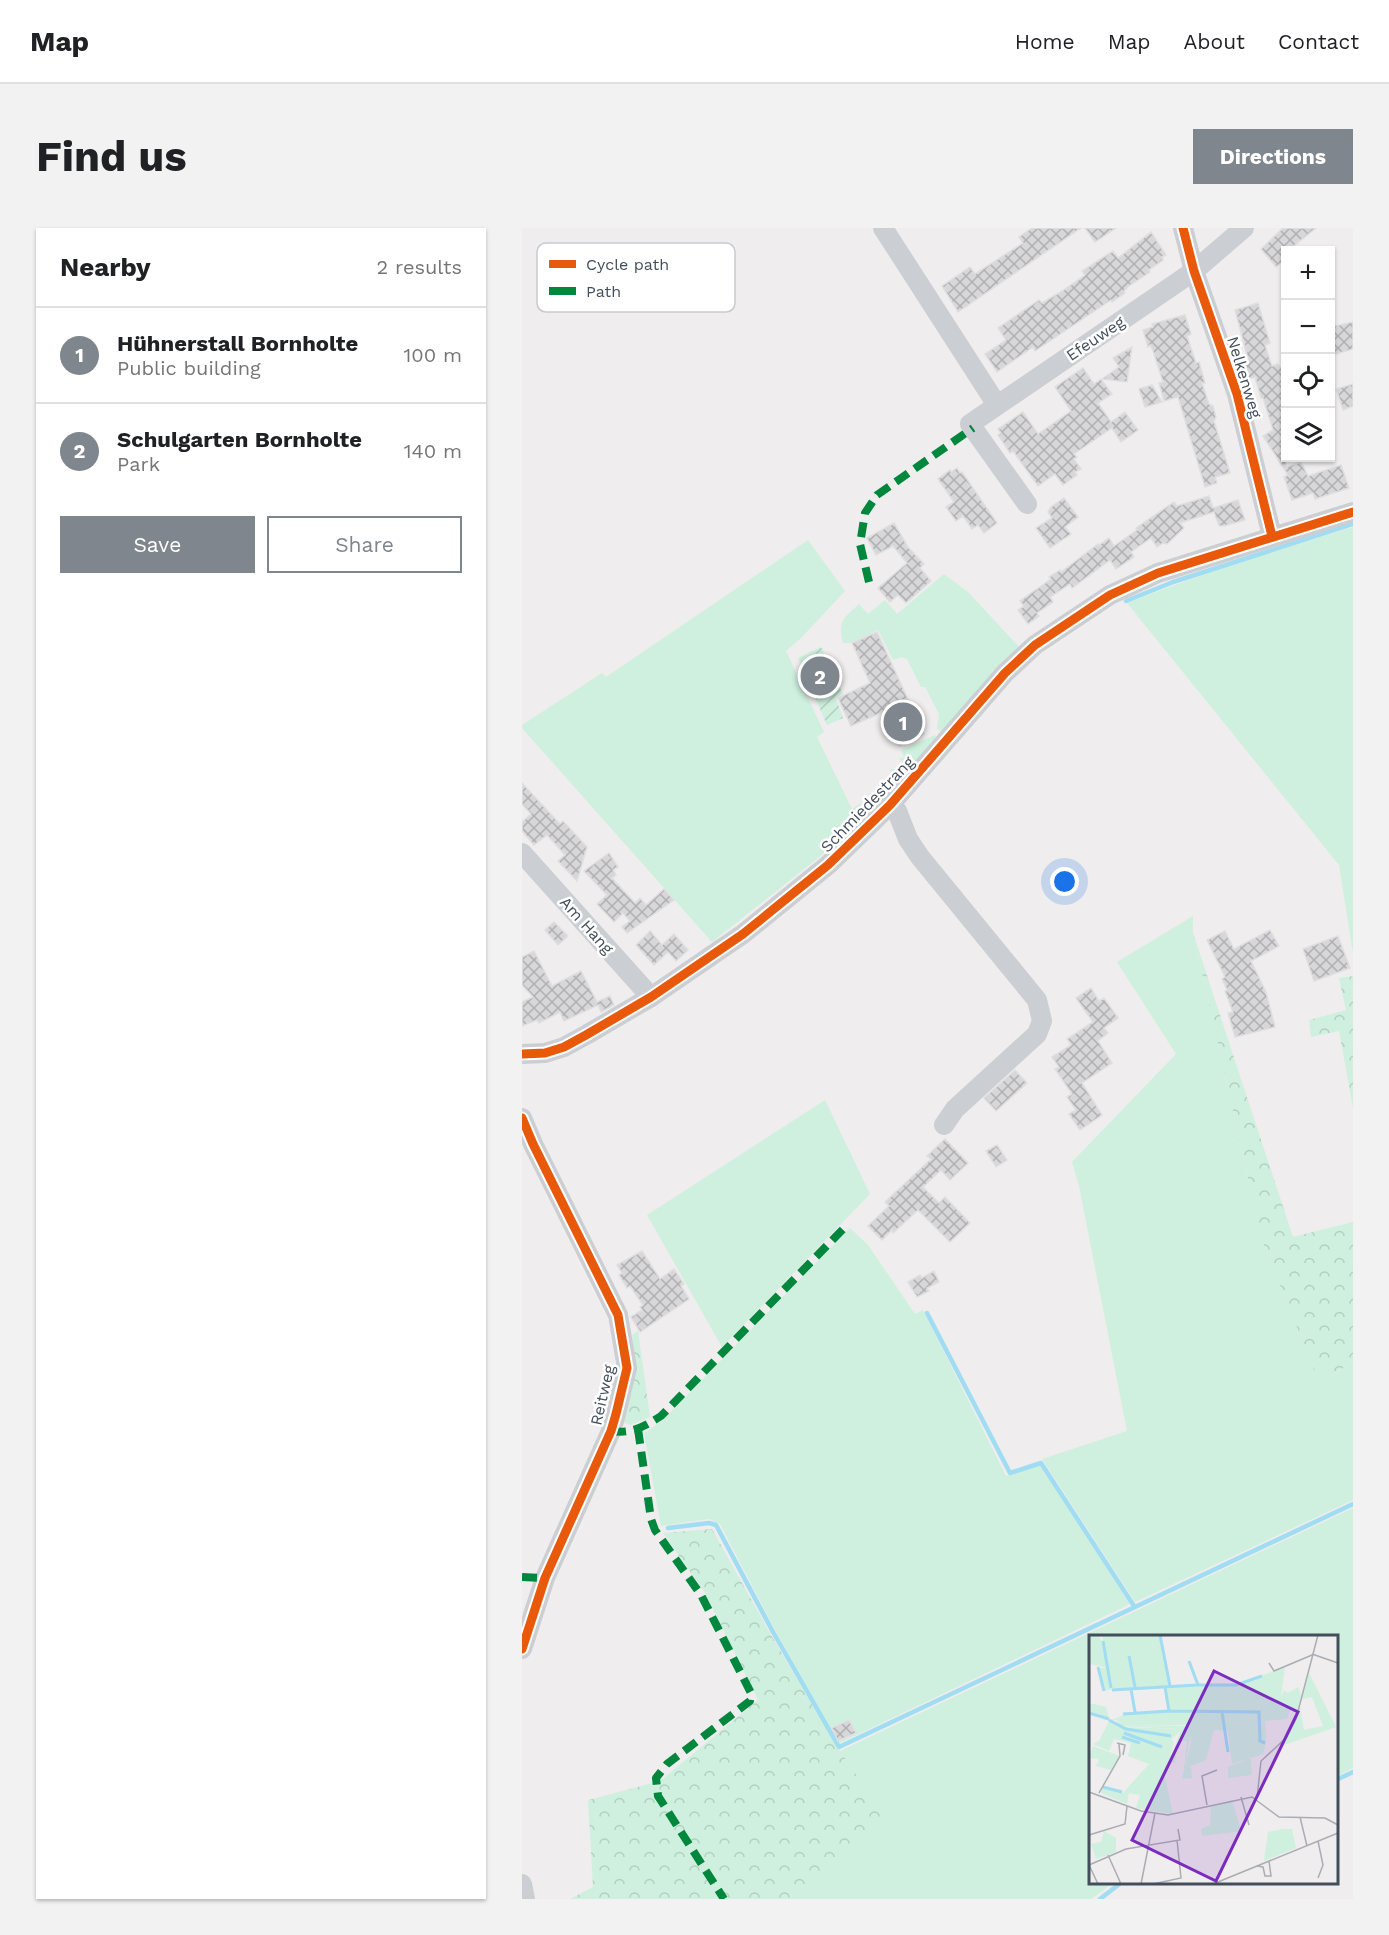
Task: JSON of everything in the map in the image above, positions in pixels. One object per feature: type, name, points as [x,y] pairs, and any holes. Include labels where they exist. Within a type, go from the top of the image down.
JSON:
[{"type":"street","points":[[883,228],[997,405]]},
{"type":"street","name":"Nelkenweg","points":[[1184,228],[1194,271],[1237,394],[1272,536]]},
{"type":"street","name":"Efeuweg","points":[[1027,504],[970,424],[1194,271],[1244,228]]},
{"type":"street","name":"Schmiedestrang","points":[[522,1054],[545,1053],[564,1047],[651,997],[743,934],[828,865],[890,805],[1005,673],[1035,645],[1110,595],[1158,573],[1353,512]]},
{"type":"street","name":"Schmiedestrang","points":[[890,805],[897,812],[908,839],[920,857],[1037,1000],[1042,1021],[1037,1034],[955,1109],[944,1125]]},
{"type":"street","name":"Am Hang","points":[[522,853],[651,997]]},
{"type":"street","name":"Reitweg","points":[[522,1118],[618,1315],[627,1368],[610,1431],[545,1578],[522,1649]]},
{"type":"street","points":[[522,1884],[525,1899]]},
{"type":"green space","points":[[1353,527],[1353,953],[1339,865],[1127,603],[1239,563]]},
{"type":"green space","points":[[808,540],[845,591],[786,651],[824,732],[817,737],[852,809],[895,780],[890,769],[895,769],[899,776],[897,790],[861,826],[855,815],[858,822],[818,858],[712,942],[522,728],[522,725],[602,673],[606,677]]},
{"type":"green space","points":[[944,574],[968,592],[1022,650],[943,734],[937,728],[939,714],[925,687],[921,687],[907,659],[901,657],[893,660],[878,630],[851,643],[843,643],[841,625],[859,604],[868,614],[885,600],[897,614]]},
{"type":"green space","points":[[821,647],[843,694],[836,698],[843,718],[827,725],[798,658]]},
{"type":"green space","points":[[935,735],[937,742],[914,765],[907,766],[899,759],[904,757],[901,750]]},
{"type":"green space","points":[[1193,916],[1193,933],[1262,1240],[1318,1380],[1339,1372],[1353,1359],[1353,1500],[1135,1602],[1042,1459],[1127,1431],[1079,1186],[1072,1162],[1176,1054],[1117,962]]},
{"type":"green space","points":[[1193,933],[1293,1237],[1353,1222],[1353,1359],[1339,1372],[1318,1380],[1262,1240]]},
{"type":"green space","points":[[1353,976],[1353,1108],[1339,1031],[1311,1037],[1309,1020],[1346,1010],[1339,978]]},
{"type":"green space","points":[[825,1100],[870,1194],[722,1347],[647,1215]]},
{"type":"green space","points":[[850,1228],[868,1245],[915,1314],[923,1310],[1006,1476],[1040,1465],[1130,1604],[838,1744],[720,1524],[709,1519],[661,1526],[644,1433],[662,1421]]},
{"type":"green space","points":[[638,1331],[650,1417],[631,1425],[622,1422],[635,1370],[632,1335]]},
{"type":"green space","points":[[1353,1508],[1353,1768],[1338,1776],[1338,1635],[1089,1635],[1089,1884],[1112,1884],[1091,1899],[788,1899],[884,1817],[840,1751]]},
{"type":"green space","points":[[712,1529],[771,1635],[840,1751],[885,1817],[788,1899],[570,1899],[593,1887],[588,1800],[660,1781],[758,1700],[705,1593],[663,1533]]},
{"type":"building","points":[[1032,228],[1081,228],[958,312],[942,286],[970,267],[975,274],[1023,243],[1019,237]]},
{"type":"building","points":[[1085,228],[1116,228],[1095,242]]},
{"type":"building","points":[[1283,228],[1316,228],[1294,246],[1281,246],[1281,263],[1276,267],[1261,249]]},
{"type":"building","points":[[1151,232],[1166,255],[1149,270],[1150,272],[1129,286],[1124,291],[1125,293],[1112,302],[1111,300],[1035,351],[1033,347],[997,372],[985,354],[1006,340],[998,328],[1039,300],[1042,303],[1062,291],[1085,275],[1082,271],[1113,251],[1118,258]]},
{"type":"building","points":[[1258,303],[1270,343],[1265,345],[1272,366],[1278,364],[1281,367],[1281,462],[1286,462],[1286,467],[1301,462],[1308,476],[1341,465],[1349,488],[1315,499],[1313,493],[1292,500],[1284,477],[1288,475],[1263,436],[1273,430],[1255,377],[1245,380],[1238,362],[1248,359],[1235,310]]},
{"type":"building","points":[[1185,315],[1191,334],[1187,336],[1196,363],[1199,362],[1205,383],[1202,383],[1209,404],[1213,406],[1216,417],[1214,421],[1230,473],[1215,477],[1217,483],[1205,487],[1178,397],[1164,401],[1159,383],[1163,382],[1143,330],[1153,327],[1152,324]]},
{"type":"building","points":[[1353,322],[1353,349],[1335,354],[1335,326]]},
{"type":"building","points":[[1132,347],[1127,382],[1102,379],[1119,367],[1113,358]]},
{"type":"building","points":[[1083,368],[1094,384],[1101,379],[1112,394],[1098,403],[1111,422],[1125,412],[1138,430],[1121,442],[1112,428],[1074,454],[1077,457],[1074,459],[1081,469],[1075,472],[1077,475],[1063,485],[1055,474],[1038,486],[1013,451],[1010,453],[998,435],[1001,433],[998,429],[1023,412],[1038,434],[1071,411],[1055,387]]},
{"type":"building","points":[[1353,384],[1353,406],[1343,410],[1336,389]]},
{"type":"building","points":[[1152,385],[1162,402],[1145,407],[1139,389]]},
{"type":"building","points":[[957,468],[997,523],[984,533],[978,525],[972,529],[963,516],[956,521],[946,507],[954,502],[938,479]]},
{"type":"building","points":[[1209,496],[1213,508],[1238,500],[1245,520],[1219,526],[1214,512],[1180,523],[1184,528],[1167,544],[1163,543],[1157,547],[1151,538],[1131,552],[1134,557],[1116,569],[1110,560],[1072,588],[1070,584],[1050,597],[1053,602],[1037,613],[1039,616],[1028,624],[1018,610],[1024,606],[1020,601],[1051,579],[1049,577],[1060,570],[1061,572],[1098,544],[1109,538],[1114,546],[1174,502],[1177,506]]},
{"type":"building","points":[[1064,498],[1078,517],[1065,527],[1071,534],[1050,548],[1036,528],[1052,518],[1048,512],[1051,507]]},
{"type":"building","points":[[894,523],[908,547],[924,564],[920,568],[931,581],[906,603],[898,595],[890,602],[878,588],[907,563],[893,546],[876,555],[867,538]]},
{"type":"building","points":[[877,632],[924,734],[899,746],[883,712],[851,726],[838,698],[870,683],[852,643]]},
{"type":"building","points":[[522,783],[560,824],[563,821],[587,847],[577,881],[558,861],[565,855],[547,835],[534,845],[522,831],[522,822],[531,814],[522,804]]},
{"type":"building","points":[[609,853],[618,867],[613,870],[616,875],[612,878],[635,903],[640,898],[646,905],[664,889],[674,900],[627,933],[622,927],[630,921],[623,913],[614,922],[597,904],[607,895],[584,871]]},
{"type":"building","points":[[554,922],[568,936],[558,945],[545,930]]},
{"type":"building","points":[[1270,930],[1279,946],[1251,961],[1266,992],[1275,1027],[1235,1037],[1228,1013],[1233,1012],[1222,979],[1225,977],[1207,940],[1225,931],[1234,949]]},
{"type":"building","points":[[650,931],[662,945],[674,934],[688,950],[676,961],[668,952],[654,965],[636,945]]},
{"type":"building","points":[[1338,936],[1350,968],[1314,981],[1303,949]]},
{"type":"building","points":[[534,951],[552,986],[581,971],[597,1002],[610,996],[614,1005],[601,1012],[598,1005],[564,1021],[560,1012],[539,1023],[537,1020],[522,1026],[522,1002],[533,997],[522,985],[522,957]]},
{"type":"building","points":[[1091,988],[1099,1001],[1104,998],[1118,1018],[1104,1028],[1108,1033],[1098,1041],[1112,1063],[1082,1083],[1102,1115],[1080,1130],[1069,1114],[1076,1110],[1067,1097],[1072,1094],[1055,1069],[1059,1067],[1052,1057],[1071,1045],[1067,1039],[1093,1022],[1076,998]]},
{"type":"building","points":[[1015,1070],[1027,1083],[996,1111],[984,1098]]},
{"type":"building","points":[[945,1139],[968,1163],[950,1180],[941,1170],[923,1187],[939,1203],[945,1197],[970,1223],[950,1242],[918,1210],[882,1240],[868,1226],[889,1206],[885,1202],[931,1159],[927,1156]]},
{"type":"building","points":[[997,1145],[1007,1160],[996,1167],[986,1151]]},
{"type":"building","points":[[642,1251],[660,1279],[674,1269],[684,1284],[681,1286],[689,1299],[640,1332],[631,1317],[642,1310],[640,1307],[643,1305],[630,1286],[627,1288],[619,1275],[622,1273],[617,1265]]},
{"type":"building","points":[[934,1271],[939,1282],[927,1288],[929,1291],[917,1297],[908,1282]]},
{"type":"building","points":[[849,1720],[856,1733],[838,1741],[832,1728]]},
{"type":"waterway","points":[[1126,601],[1173,582],[1353,524]]},
{"type":"waterway","points":[[927,1313],[1010,1473],[1041,1463],[1134,1606]]},
{"type":"waterway","points":[[668,1528],[709,1523],[716,1525],[773,1632],[839,1747],[1353,1504]]},
{"type":"waterway","points":[[1338,1779],[1353,1772]]},
{"type":"waterway","points":[[1100,1899],[1119,1884]]},
{"type":"marked path","points":[[869,582],[860,544],[865,513],[877,495],[973,428]]},
{"type":"marked path","points":[[611,1431],[637,1429],[661,1416],[847,1225]]},
{"type":"marked path","points":[[638,1429],[651,1519],[655,1530],[701,1595],[751,1693],[750,1701],[667,1764],[656,1778],[658,1796],[724,1899]]},
{"type":"marked path","points":[[522,1577],[545,1578]]},
{"type":"cycle path","points":[[1183,228],[1194,271],[1237,394],[1272,536]]},
{"type":"cycle path","points":[[522,1054],[545,1053],[564,1047],[651,997],[743,934],[828,865],[890,805],[1005,673],[1035,645],[1110,595],[1158,573],[1353,512]]},
{"type":"cycle path","points":[[522,1118],[618,1315],[627,1368],[611,1431],[545,1578],[522,1649]]},
{"type":"place","name":"Schulgarten Bornholte","points":[[820,676]]},
{"type":"place","name":"Hühnerstall Bornholte","points":[[903,722]]}]
